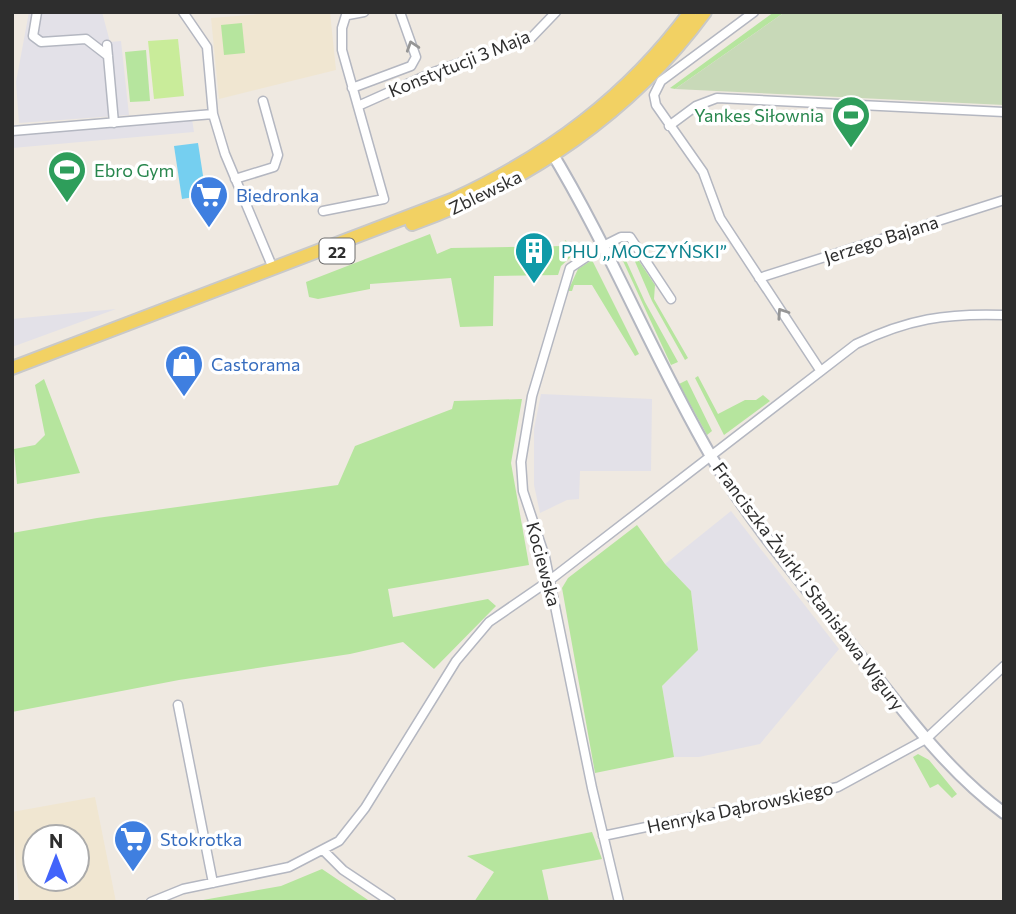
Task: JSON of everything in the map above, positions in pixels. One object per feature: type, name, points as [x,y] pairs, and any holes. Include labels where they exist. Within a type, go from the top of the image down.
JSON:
[{"type":"main road","name":"Zblewska","points":[[215,292],[272,266],[454,199],[551,152],[617,95],[663,46],[690,12]]},
{"type":"main road","name":"Zblewska","points":[[12,368],[215,292],[265,277],[458,207],[520,176],[631,94],[682,42],[705,12]]},
{"type":"main road","name":"Franciszka Żwirki i Stanisława Wigury","points":[[551,152],[603,246],[712,457],[730,486],[926,739],[962,777],[1004,813]]},
{"type":"street","points":[[37,12],[33,36],[41,42],[86,39],[108,56]]},
{"type":"street","points":[[183,12],[207,47],[214,114],[235,179],[272,266]]},
{"type":"street","points":[[323,211],[384,199],[342,50],[342,28],[347,14],[364,12]]},
{"type":"street","points":[[352,88],[411,66],[416,58],[400,12]]},
{"type":"street","name":"Konstytucji 3 Maja","points":[[358,106],[434,72],[531,38],[556,12]]},
{"type":"street","points":[[754,12],[668,76],[654,95],[656,105],[703,172],[720,218],[820,370]]},
{"type":"street","points":[[107,45],[114,123]]},
{"type":"street","points":[[669,125],[696,106],[717,98],[1004,112]]},
{"type":"street","points":[[235,179],[274,167],[278,155],[262,101]]},
{"type":"street","points":[[12,131],[214,114]]},
{"type":"street","name":"Jerzego Bajana","points":[[759,278],[1004,200]]},
{"type":"street","points":[[603,246],[621,237],[630,237],[671,299]]},
{"type":"street","name":"Kociewska","points":[[603,246],[570,268],[527,414],[521,462],[523,491],[550,580],[619,902]]},
{"type":"street","points":[[151,902],[183,889],[289,867],[339,841],[365,808],[469,643],[489,622],[550,580],[856,344],[897,326],[957,313],[1004,315]]},
{"type":"street","name":"Henryka Dąbrowskiego","points":[[603,836],[838,787],[926,739],[1004,666]]},
{"type":"street","points":[[178,705],[213,883]]},
{"type":"street","points":[[324,851],[343,870],[391,902]]},
{"type":"shaded area","points":[[29,12],[102,12],[110,42],[121,41],[129,115],[19,123],[16,82]]},
{"type":"shaded area","points":[[287,12],[330,12],[336,70],[219,99],[211,18]]},
{"type":"shaded area","points":[[192,119],[194,132],[12,148],[12,135]]},
{"type":"shaded area","points":[[116,309],[12,347],[12,319]]},
{"type":"shaded area","points":[[541,394],[652,399],[651,471],[580,471],[579,499],[567,500],[540,513],[534,485],[534,429]]},
{"type":"shaded area","points":[[731,511],[839,649],[760,744],[699,757],[674,757],[662,686],[698,649],[691,591],[665,564]]},
{"type":"shaded area","points":[[95,797],[116,902],[19,902],[12,812]]},
{"type":"green space","points":[[774,12],[785,12],[675,89],[670,88]]},
{"type":"green space","points":[[785,12],[1004,12],[1004,105],[675,89]]},
{"type":"green space","points":[[242,23],[245,53],[224,55],[221,25]]},
{"type":"green space","points":[[178,39],[184,96],[154,99],[148,41]]},
{"type":"green space","points":[[146,50],[150,101],[130,102],[125,52]]},
{"type":"green space","points":[[430,234],[437,254],[451,248],[564,246],[565,240],[569,243],[572,256],[561,266],[558,275],[494,276],[493,326],[460,327],[451,278],[370,284],[370,289],[318,299],[309,297],[306,282]]},
{"type":"green space","points":[[627,243],[655,285],[654,299],[688,358],[685,360],[652,301]]},
{"type":"green space","points":[[619,245],[645,302],[678,362],[671,365],[617,248]]},
{"type":"green space","points":[[592,260],[639,354],[635,356],[592,285],[574,285],[572,291],[568,291],[578,269]]},
{"type":"green space","points":[[698,376],[718,414],[745,400],[756,400],[763,395],[770,401],[724,435],[695,378]]},
{"type":"green space","points":[[44,379],[80,473],[17,484],[14,449],[35,445],[45,435],[35,385]]},
{"type":"green space","points":[[687,380],[712,431],[707,435],[679,384]]},
{"type":"green space","points":[[522,399],[511,463],[529,565],[388,589],[393,617],[488,599],[496,606],[434,669],[403,642],[350,654],[179,680],[12,712],[12,533],[97,518],[338,485],[355,446],[452,409],[454,401]]},
{"type":"green space","points":[[637,525],[665,564],[691,591],[698,650],[662,686],[674,757],[595,773],[562,588],[568,578]]},
{"type":"green space","points":[[918,754],[929,760],[957,794],[952,798],[938,784],[930,788],[913,757]]},
{"type":"green space","points":[[592,832],[602,859],[542,870],[549,902],[474,902],[494,872],[467,856]]},
{"type":"green space","points":[[322,869],[371,902],[192,902],[281,886]]},
{"type":"water","points":[[198,143],[206,195],[182,199],[174,146]]},
{"type":"place","name":"Yankes Siłownia","points":[[851,149]]},
{"type":"place","name":"Ebro Gym","points":[[67,204]]},
{"type":"place","name":"Biedronka","points":[[209,229]]},
{"type":"place","name":"PHU ,,MOCZYŃSKI”","points":[[534,285]]},
{"type":"place","name":"Castorama","points":[[184,398]]},
{"type":"place","name":"Stokrotka","points":[[133,873]]}]
